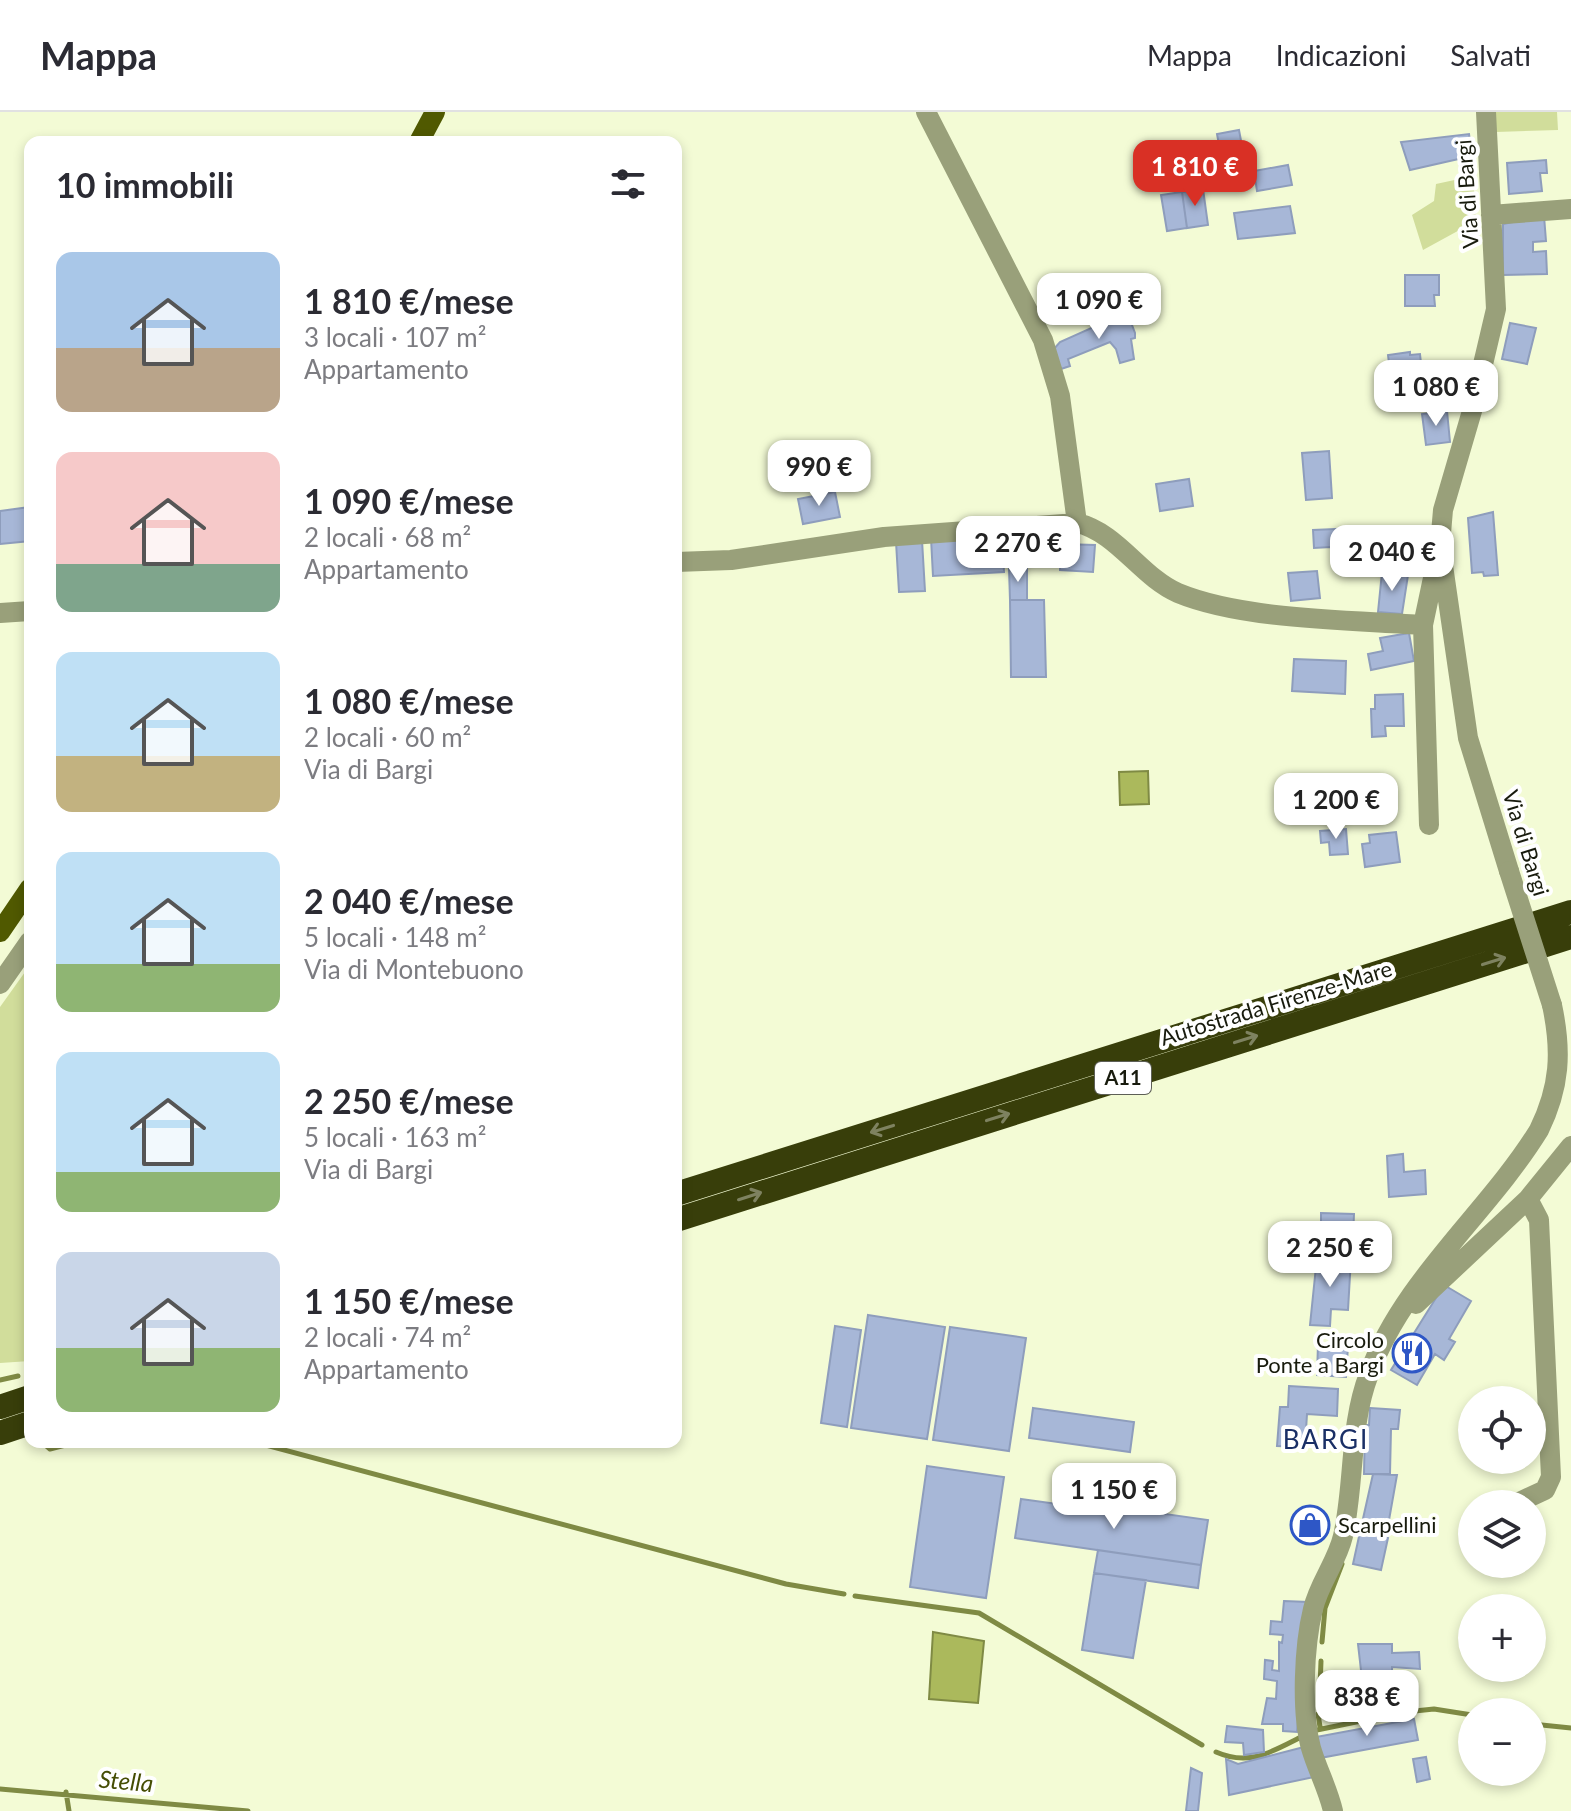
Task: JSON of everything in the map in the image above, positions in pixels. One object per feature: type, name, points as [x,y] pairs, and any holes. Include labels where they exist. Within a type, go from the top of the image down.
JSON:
[{"type":"highway","name":"Autostrada Firenze-Mare","points":[[682,1192],[1571,912]]},
{"type":"highway","name":"Autostrada Firenze-Mare","points":[[682,1218],[1571,937]]},
{"type":"highway","points":[[0,1407],[24,1399]]},
{"type":"highway","points":[[0,1433],[24,1425]]},
{"type":"main road","points":[[422,136],[435,112]]},
{"type":"main road","points":[[0,932],[24,897]]},
{"type":"street","points":[[926,112],[1043,340],[1060,396],[1077,523]]},
{"type":"street","name":"Via di Bargi","points":[[1333,1811],[1307,1730],[1313,1610],[1345,1528],[1364,1388],[1374,1360],[1398,1319],[1445,1253],[1528,1148],[1543,1123],[1556,1089],[1560,1060],[1552,1005],[1468,738],[1440,545],[1443,510],[1472,411],[1496,309],[1486,112]]},
{"type":"street","points":[[1491,215],[1571,209]]},
{"type":"street","points":[[682,562],[731,560],[884,537],[1077,523],[1097,530],[1154,578],[1189,597],[1266,612],[1423,625]]},
{"type":"street","points":[[1429,825],[1423,625],[1440,545]]},
{"type":"street","points":[[0,613],[24,611]]},
{"type":"street","points":[[0,984],[24,950]]},
{"type":"street","points":[[1398,1319],[1443,1281],[1528,1199],[1571,1146]]},
{"type":"street","points":[[1528,1199],[1539,1220],[1551,1477],[1545,1490]]},
{"type":"shaded area","points":[[1494,112],[1557,112],[1558,130],[1496,132]]},
{"type":"shaded area","points":[[1473,176],[1476,221],[1423,250],[1412,215],[1434,201],[1436,184]]},
{"type":"shaded area","points":[[1148,771],[1149,804],[1120,805],[1119,772]]},
{"type":"shaded area","points":[[24,973],[24,1361],[0,1363],[0,1007]]},
{"type":"shaded area","points":[[933,1632],[984,1641],[978,1703],[929,1699]]},
{"type":"building","points":[[1239,130],[1246,167],[1224,171],[1217,134]]},
{"type":"building","points":[[1469,134],[1472,156],[1410,170],[1401,142]]},
{"type":"building","points":[[1546,160],[1547,173],[1540,173],[1542,191],[1509,194],[1507,163]]},
{"type":"building","points":[[1288,165],[1292,185],[1257,191],[1254,171]]},
{"type":"building","points":[[1203,189],[1208,225],[1187,228],[1182,192]]},
{"type":"building","points":[[1182,192],[1187,228],[1167,231],[1161,195]]},
{"type":"building","points":[[1290,206],[1295,233],[1238,239],[1234,213]]},
{"type":"building","points":[[1544,216],[1546,241],[1533,242],[1533,252],[1546,251],[1547,274],[1503,275],[1503,224]]},
{"type":"building","points":[[1405,275],[1439,275],[1439,295],[1434,295],[1435,306],[1405,306]]},
{"type":"building","points":[[1127,312],[1135,333],[1135,338],[1131,339],[1134,359],[1120,363],[1116,349],[1110,342],[1068,359],[1070,366],[1061,369],[1053,350],[1060,342]]},
{"type":"building","points":[[1510,323],[1536,328],[1527,364],[1502,359]]},
{"type":"building","points":[[1410,352],[1410,355],[1420,354],[1423,381],[1412,382],[1413,386],[1395,388],[1388,355]]},
{"type":"building","points":[[1447,411],[1450,442],[1426,445],[1422,414]]},
{"type":"building","points":[[1329,451],[1332,498],[1306,500],[1302,453]]},
{"type":"building","points":[[1189,479],[1193,506],[1160,511],[1156,484]]},
{"type":"building","points":[[835,492],[840,517],[803,524],[798,499]]},
{"type":"building","points":[[24,508],[24,542],[0,544],[0,511]]},
{"type":"building","points":[[1493,512],[1498,575],[1484,576],[1483,572],[1472,573],[1468,518]]},
{"type":"building","points":[[1359,528],[1358,559],[1332,561],[1331,547],[1314,548],[1313,530]]},
{"type":"building","points":[[1378,532],[1410,536],[1402,562],[1371,558]]},
{"type":"building","points":[[1002,534],[1004,572],[933,576],[931,538]]},
{"type":"building","points":[[922,540],[925,591],[899,592],[896,542]]},
{"type":"building","points":[[1061,544],[1095,545],[1093,572],[1060,570]]},
{"type":"building","points":[[1009,569],[1027,569],[1027,600],[1010,600]]},
{"type":"building","points":[[1317,571],[1320,598],[1291,601],[1288,573]]},
{"type":"building","points":[[1382,572],[1408,575],[1402,614],[1378,612]]},
{"type":"building","points":[[1010,600],[1044,600],[1046,677],[1011,677]]},
{"type":"building","points":[[1409,633],[1414,661],[1371,670],[1368,654],[1383,651],[1380,638]]},
{"type":"building","points":[[1294,659],[1346,661],[1345,694],[1292,691]]},
{"type":"building","points":[[1403,694],[1404,726],[1385,726],[1386,736],[1372,737],[1371,709],[1375,709],[1375,695]]},
{"type":"building","points":[[1346,829],[1348,854],[1330,855],[1329,842],[1321,843],[1320,831]]},
{"type":"building","points":[[1396,832],[1400,862],[1365,867],[1362,844],[1370,843],[1369,835]]},
{"type":"building","points":[[1403,1154],[1404,1172],[1425,1170],[1426,1194],[1389,1197],[1387,1156]]},
{"type":"building","points":[[1321,1213],[1354,1214],[1353,1238],[1321,1237]]},
{"type":"building","points":[[1317,1257],[1351,1258],[1348,1310],[1331,1309],[1330,1326],[1310,1325]]},
{"type":"building","points":[[1444,1285],[1471,1301],[1449,1339],[1455,1342],[1444,1360],[1435,1354],[1417,1385],[1391,1370]]},
{"type":"building","points":[[868,1315],[945,1327],[927,1439],[851,1428]]},
{"type":"building","points":[[835,1326],[861,1330],[847,1427],[821,1423]]},
{"type":"building","points":[[950,1327],[1026,1338],[1009,1451],[933,1440]]},
{"type":"building","points":[[1318,1344],[1348,1346],[1346,1377],[1317,1375]]},
{"type":"building","points":[[1289,1386],[1338,1389],[1337,1416],[1307,1414],[1305,1447],[1277,1446],[1280,1407],[1288,1407]]},
{"type":"building","points":[[1033,1408],[1134,1422],[1130,1452],[1029,1438]]},
{"type":"building","points":[[1370,1408],[1400,1410],[1398,1429],[1391,1429],[1390,1474],[1364,1474],[1365,1425],[1369,1425]]},
{"type":"building","points":[[927,1466],[1004,1477],[986,1598],[910,1587]]},
{"type":"building","points":[[1373,1474],[1397,1475],[1386,1537],[1360,1532]]},
{"type":"building","points":[[1021,1499],[1122,1513],[1123,1508],[1208,1520],[1201,1565],[1015,1538]]},
{"type":"building","points":[[1360,1532],[1388,1538],[1381,1570],[1353,1564]]},
{"type":"building","points":[[1098,1550],[1201,1565],[1198,1588],[1094,1573]]},
{"type":"building","points":[[1094,1573],[1146,1580],[1133,1658],[1082,1650]]},
{"type":"building","points":[[1284,1601],[1308,1602],[1297,1732],[1283,1731],[1283,1724],[1262,1724],[1267,1698],[1276,1699],[1277,1681],[1264,1679],[1265,1660],[1273,1661],[1272,1670],[1279,1671],[1279,1642],[1282,1643],[1283,1635],[1270,1634],[1271,1621],[1282,1622]]},
{"type":"building","points":[[1358,1644],[1392,1644],[1392,1653],[1419,1652],[1420,1669],[1392,1667],[1392,1687],[1363,1688]]},
{"type":"building","points":[[1414,1719],[1418,1740],[1320,1758],[1316,1737]]},
{"type":"building","points":[[1227,1726],[1263,1730],[1264,1752],[1244,1755],[1243,1743],[1225,1742]]},
{"type":"building","points":[[1304,1747],[1314,1777],[1229,1795],[1226,1759],[1238,1764]]},
{"type":"building","points":[[1426,1757],[1430,1779],[1417,1782],[1413,1759]]},
{"type":"building","points":[[1191,1768],[1202,1773],[1198,1811],[1186,1811]]},
{"type":"waterway","points":[[0,1380],[18,1376]]},
{"type":"waterway","points":[[49,1448],[54,1448]]},
{"type":"waterway","points":[[276,1448],[786,1584],[844,1594]]},
{"type":"waterway","points":[[1322,1642],[1325,1608],[1342,1564]]},
{"type":"waterway","points":[[855,1596],[979,1613],[1202,1745]]},
{"type":"waterway","points":[[1320,1687],[1321,1661]]},
{"type":"waterway","points":[[1312,1731],[1405,1712],[1434,1709],[1458,1713]]},
{"type":"waterway","points":[[1318,1714],[1320,1727]]},
{"type":"waterway","points":[[1546,1725],[1571,1728]]},
{"type":"waterway","points":[[1216,1752],[1240,1758],[1251,1757],[1271,1752],[1303,1736]]},
{"type":"waterway","name":"Stella","points":[[0,1789],[248,1811]]},
{"type":"waterway","points":[[66,1792],[69,1811]]},
{"type":"place","name":"Circolo Ponte a Bargi","points":[[1412,1353]]},
{"type":"place","name":"Scarpellini","points":[[1310,1525]]},
{"type":"district","name":"BARGI","points":[[1326,1440]]}]
